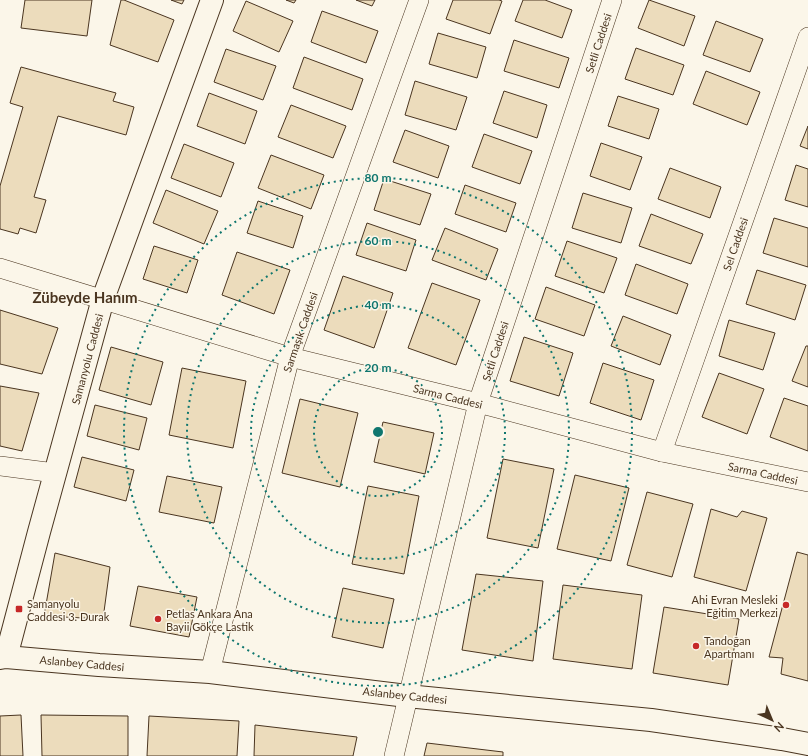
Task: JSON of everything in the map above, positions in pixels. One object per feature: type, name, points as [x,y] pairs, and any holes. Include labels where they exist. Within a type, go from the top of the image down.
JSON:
[{"type":"street","name":"Samanyolu Caddesi","points":[[3,657],[103,299],[212,0]]},
{"type":"street","name":"Sarmaşık Caddesi","points":[[210,672],[290,356],[419,0]]},
{"type":"street","name":"Setli Caddesi","points":[[394,756],[407,696],[478,403],[612,0]]},
{"type":"street","name":"Sel Caddesi","points":[[662,452],[808,37]]},
{"type":"street","name":"Sarma Caddesi","points":[[0,268],[290,356],[478,403],[662,452],[808,482]]},
{"type":"street","points":[[0,466],[55,473]]},
{"type":"street","name":"Aslanbey Caddesi","points":[[3,657],[210,672],[407,696],[651,720],[808,744]]},
{"type":"building","points":[[25,0],[92,0],[87,36],[21,28]]},
{"type":"building","points":[[121,0],[174,20],[158,62],[110,45]]},
{"type":"building","points":[[171,0],[184,0],[182,4]]},
{"type":"building","points":[[286,0],[296,0],[294,3]]},
{"type":"building","points":[[356,0],[375,0],[372,6]]},
{"type":"building","points":[[453,0],[502,1],[490,34],[446,19]]},
{"type":"building","points":[[523,0],[545,0],[572,10],[562,38],[515,21]]},
{"type":"building","points":[[649,0],[695,16],[684,46],[638,28]]},
{"type":"building","points":[[246,1],[293,21],[279,52],[233,31]]},
{"type":"building","points":[[322,11],[378,31],[366,63],[311,42]]},
{"type":"building","points":[[716,21],[763,39],[750,72],[703,55]]},
{"type":"building","points":[[438,33],[486,47],[477,78],[429,64]]},
{"type":"building","points":[[514,40],[569,58],[559,88],[504,71]]},
{"type":"building","points":[[636,48],[684,65],[673,95],[625,79]]},
{"type":"building","points":[[226,49],[276,66],[263,100],[214,82]]},
{"type":"building","points":[[304,57],[363,79],[352,110],[293,88]]},
{"type":"building","points":[[21,67],[116,93],[113,101],[134,107],[126,135],[58,116],[34,197],[46,200],[36,233],[20,228],[18,234],[0,229],[0,186],[23,107],[10,103]]},
{"type":"building","points":[[706,71],[760,92],[747,125],[693,104]]},
{"type":"building","points":[[415,81],[467,97],[456,130],[405,115]]},
{"type":"building","points":[[504,91],[547,105],[537,138],[493,123]]},
{"type":"building","points":[[209,93],[257,111],[245,144],[197,126]]},
{"type":"building","points":[[618,96],[659,109],[649,139],[608,126]]},
{"type":"building","points":[[291,105],[346,126],[333,158],[278,137]]},
{"type":"building","points":[[808,126],[808,149],[800,146]]},
{"type":"building","points":[[405,130],[449,146],[438,178],[393,162]]},
{"type":"building","points":[[484,134],[532,151],[520,184],[472,167]]},
{"type":"building","points":[[601,143],[642,157],[630,190],[590,176]]},
{"type":"building","points":[[184,144],[234,163],[221,197],[171,178]]},
{"type":"building","points":[[271,155],[324,175],[311,209],[258,188]]},
{"type":"building","points":[[796,165],[808,169],[808,207],[785,200]]},
{"type":"building","points":[[670,168],[721,187],[710,218],[658,199]]},
{"type":"building","points":[[384,179],[431,194],[420,225],[374,210]]},
{"type":"building","points":[[465,185],[516,203],[506,232],[455,214]]},
{"type":"building","points":[[166,190],[218,211],[204,244],[153,223]]},
{"type":"building","points":[[583,193],[632,208],[621,243],[572,228]]},
{"type":"building","points":[[258,201],[303,216],[293,248],[247,233]]},
{"type":"building","points":[[651,214],[703,234],[691,264],[639,246]]},
{"type":"building","points":[[774,218],[808,228],[808,267],[763,253]]},
{"type":"building","points":[[367,223],[416,240],[406,271],[356,255]]},
{"type":"building","points":[[445,228],[498,249],[486,280],[432,260]]},
{"type":"building","points":[[567,241],[617,258],[604,293],[555,276]]},
{"type":"building","points":[[154,246],[198,260],[187,293],[143,279]]},
{"type":"building","points":[[237,252],[290,270],[274,314],[222,295]]},
{"type":"building","points":[[636,264],[688,284],[677,314],[625,295]]},
{"type":"building","points":[[757,270],[806,285],[795,320],[746,304]]},
{"type":"building","points":[[343,276],[393,293],[374,348],[324,330]]},
{"type":"building","points":[[432,283],[480,300],[456,365],[408,348]]},
{"type":"building","points":[[546,287],[595,305],[584,336],[535,319]]},
{"type":"building","points":[[0,310],[58,328],[42,374],[0,364]]},
{"type":"building","points":[[623,316],[671,335],[660,365],[611,346]]},
{"type":"building","points":[[729,320],[775,333],[763,370],[719,356]]},
{"type":"building","points":[[524,337],[573,353],[559,396],[510,381]]},
{"type":"building","points":[[806,346],[808,346],[808,387],[792,381]]},
{"type":"building","points":[[111,347],[163,362],[151,405],[99,390]]},
{"type":"building","points":[[603,363],[654,380],[641,420],[590,403]]},
{"type":"building","points":[[182,368],[246,381],[233,448],[169,435]]},
{"type":"building","points":[[719,373],[764,389],[747,434],[702,417]]},
{"type":"building","points":[[0,386],[39,393],[22,451],[0,446]]},
{"type":"building","points":[[784,398],[808,406],[808,451],[770,437]]},
{"type":"building","points":[[300,399],[358,413],[340,487],[282,473]]},
{"type":"building","points":[[95,405],[147,418],[139,450],[87,436]]},
{"type":"building","points":[[383,422],[434,433],[425,474],[374,462]]},
{"type":"building","points":[[82,457],[134,470],[126,501],[74,487]]},
{"type":"building","points":[[503,459],[554,469],[538,548],[487,538]]},
{"type":"building","points":[[575,475],[629,488],[611,561],[557,549]]},
{"type":"building","points":[[167,476],[222,487],[214,523],[159,512]]},
{"type":"building","points":[[368,486],[419,496],[404,574],[352,564]]},
{"type":"building","points":[[647,492],[693,504],[672,577],[627,565]]},
{"type":"building","points":[[711,509],[737,517],[742,511],[767,518],[746,591],[694,577]]},
{"type":"building","points":[[797,552],[808,555],[808,681],[781,674],[783,658],[769,657]]},
{"type":"building","points":[[55,553],[110,567],[103,619],[44,616]]},
{"type":"building","points":[[476,574],[543,581],[533,661],[462,650]]},
{"type":"building","points":[[563,585],[642,595],[632,669],[553,659]]},
{"type":"building","points":[[138,586],[197,597],[189,637],[130,626]]},
{"type":"building","points":[[343,588],[394,599],[383,648],[332,637]]},
{"type":"building","name":"Tandoğan Apartmanı","points":[[664,607],[739,619],[728,685],[653,673]]},
{"type":"building","points":[[21,715],[23,756],[0,756],[0,716]]},
{"type":"building","points":[[41,715],[128,716],[128,756],[42,756]]},
{"type":"building","points":[[149,716],[239,721],[237,756],[147,756]]},
{"type":"building","points":[[255,725],[357,737],[353,756],[254,756]]},
{"type":"building","points":[[427,743],[503,752],[503,756],[424,756]]},
{"type":"place","name":"Ahi Evran Mesleki Eğitim Merkezi","points":[[786,605]]},
{"type":"place","name":"Samanyolu Caddesi 3. Durak","points":[[19,609]]},
{"type":"place","name":"Petlas Ankara Ana Bayii Gökçe Lastik","points":[[158,619]]},
{"type":"place","name":"Tandoğan Apartmanı","points":[[696,646]]},
{"type":"district","name":"Zübeyde Hanım","points":[[85,297]]}]
